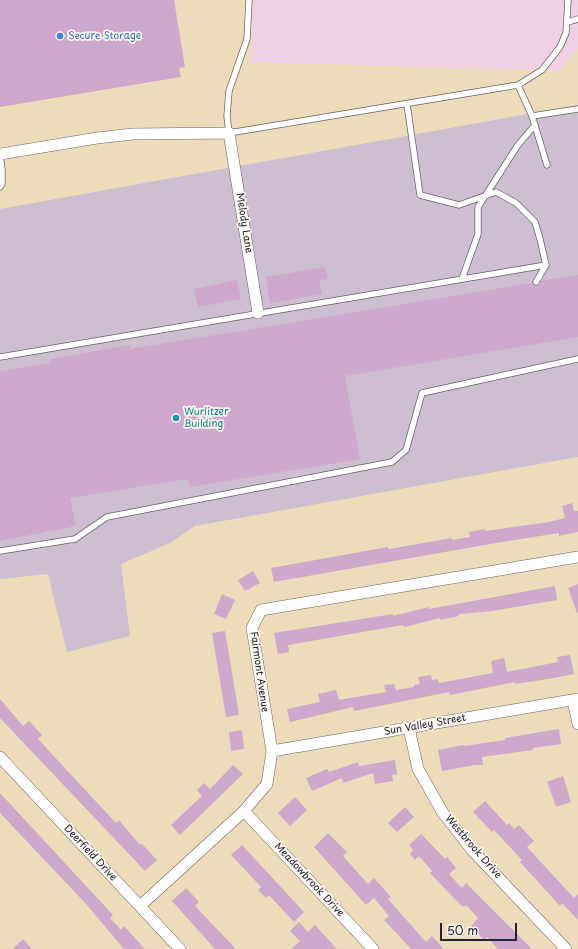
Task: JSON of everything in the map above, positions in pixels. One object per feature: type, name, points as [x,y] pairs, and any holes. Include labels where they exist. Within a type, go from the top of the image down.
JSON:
[{"type":"street","points":[[0,154],[97,138],[133,134],[229,132]]},
{"type":"street","name":"Melody Lane","points":[[229,132],[258,313]]},
{"type":"street","name":"Fairmont Avenue","points":[[140,906],[244,811],[267,784],[272,751],[252,628],[261,610],[578,557]]},
{"type":"street","points":[[576,700],[578,724]]},
{"type":"street","name":"Sun Valley Street","points":[[272,751],[576,700]]},
{"type":"street","name":"Westbrook Drive","points":[[409,728],[418,769],[443,813],[473,850],[566,949]]},
{"type":"street","name":"Deerfield Drive","points":[[0,757],[180,949]]},
{"type":"street","name":"Meadowbrook Drive","points":[[244,811],[373,949]]},
{"type":"lane","points":[[249,0],[246,39],[229,91],[227,116],[229,132],[518,85],[542,70],[560,47],[566,33],[568,22],[568,0]]},
{"type":"lane","points":[[568,22],[578,20]]},
{"type":"lane","points":[[518,85],[532,116],[547,165]]},
{"type":"lane","points":[[407,104],[420,195],[458,205],[485,194],[496,192],[516,203],[535,222],[546,265],[536,282]]},
{"type":"lane","points":[[532,116],[578,109]]},
{"type":"lane","points":[[462,279],[478,234],[478,207],[518,145],[535,125]]},
{"type":"lane","points":[[0,154],[2,184],[0,187]]},
{"type":"lane","points":[[0,357],[546,265]]},
{"type":"lane","points":[[0,551],[75,539],[107,517],[392,462],[406,450],[422,393],[578,359]]},
{"type":"shaded area","points":[[253,0],[578,0],[578,48],[560,71],[251,62]]},
{"type":"shaded area","points":[[578,105],[578,457],[195,526],[170,543],[121,564],[130,636],[67,652],[48,574],[0,579],[0,209]]},
{"type":"building","points":[[0,0],[174,0],[185,67],[179,68],[181,77],[0,107]]},
{"type":"building","points":[[325,267],[328,279],[319,280],[322,294],[270,303],[266,277]]},
{"type":"building","name":"Wurlitzer Building","points":[[578,275],[578,337],[345,376],[360,459],[190,487],[188,479],[70,498],[76,526],[0,541],[0,371],[51,363],[51,359],[130,345],[130,349],[532,283],[536,286],[541,281]]},
{"type":"building","points":[[237,280],[241,299],[198,307],[194,289]]},
{"type":"building","points":[[572,503],[574,511],[578,511],[578,532],[559,536],[559,533],[496,543],[274,582],[271,568],[388,547],[389,549],[452,538],[452,540],[470,537],[469,532],[485,529],[485,531],[549,522],[565,518],[562,506]]},
{"type":"building","points":[[253,571],[260,583],[245,591],[238,580]]},
{"type":"building","points":[[578,584],[578,612],[577,613],[568,588]]},
{"type":"building","points":[[555,586],[557,600],[492,611],[459,614],[459,616],[440,620],[440,618],[404,627],[403,625],[288,645],[289,652],[278,654],[274,633],[393,614],[393,616],[429,607],[429,609]]},
{"type":"building","points":[[222,594],[235,600],[226,619],[214,614]]},
{"type":"building","points":[[225,631],[239,715],[226,717],[212,633]]},
{"type":"building","points":[[570,655],[574,674],[548,679],[515,684],[515,682],[450,695],[449,692],[354,711],[353,707],[290,722],[287,709],[320,702],[318,694],[336,690],[339,700],[386,692],[384,685],[394,684],[396,690],[414,687],[414,685],[420,684],[418,677],[431,675],[432,680],[438,679],[439,683],[493,673],[491,661],[504,658],[507,672],[558,662],[557,657]]},
{"type":"building","points":[[0,699],[23,726],[29,721],[42,735],[38,739],[116,823],[119,820],[140,845],[141,843],[157,860],[145,871],[0,718]]},
{"type":"building","points":[[559,729],[561,744],[533,748],[533,750],[482,757],[483,765],[442,771],[438,750],[463,745],[505,740],[505,738]]},
{"type":"building","points":[[242,730],[244,749],[231,751],[229,732]]},
{"type":"building","points":[[395,760],[397,774],[392,775],[393,781],[375,784],[373,773],[343,783],[342,778],[312,791],[306,778],[327,769],[329,772],[358,762],[359,766]]},
{"type":"building","points":[[233,765],[243,774],[180,835],[171,825],[202,796],[197,790],[204,783],[210,789]]},
{"type":"building","points":[[563,776],[571,802],[556,807],[547,782]]},
{"type":"building","points":[[0,793],[113,915],[110,918],[121,930],[124,926],[145,949],[124,949],[87,905],[0,813]]},
{"type":"building","points":[[295,797],[307,810],[290,826],[278,813]]},
{"type":"building","points":[[485,801],[507,825],[509,823],[514,829],[519,825],[534,841],[527,847],[574,898],[578,894],[578,920],[562,903],[560,906],[520,862],[522,860],[494,830],[492,832],[473,812]]},
{"type":"building","points":[[405,807],[414,817],[397,832],[388,823]]},
{"type":"building","points":[[328,833],[347,852],[343,856],[368,884],[374,878],[391,897],[388,899],[426,942],[432,936],[444,949],[411,949],[384,920],[389,916],[374,898],[366,905],[314,847]]},
{"type":"building","points":[[421,834],[445,859],[447,857],[456,868],[449,874],[462,888],[466,883],[532,949],[498,949],[487,937],[484,940],[471,926],[478,918],[466,905],[463,907],[430,873],[432,871],[419,856],[415,860],[410,854],[413,850],[409,845]]},
{"type":"building","points":[[242,845],[304,912],[294,922],[269,895],[266,898],[258,890],[261,887],[231,855]]},
{"type":"building","points":[[186,888],[199,902],[195,906],[236,949],[215,949],[172,901]]},
{"type":"building","points":[[299,922],[308,932],[315,925],[337,949],[291,949],[300,941],[290,931]]},
{"type":"building","points":[[23,939],[32,949],[13,949]]},
{"type":"place","name":"Secure Storage","points":[[60,36]]},
{"type":"place","name":"Wurlitzer Building","points":[[176,418]]}]
